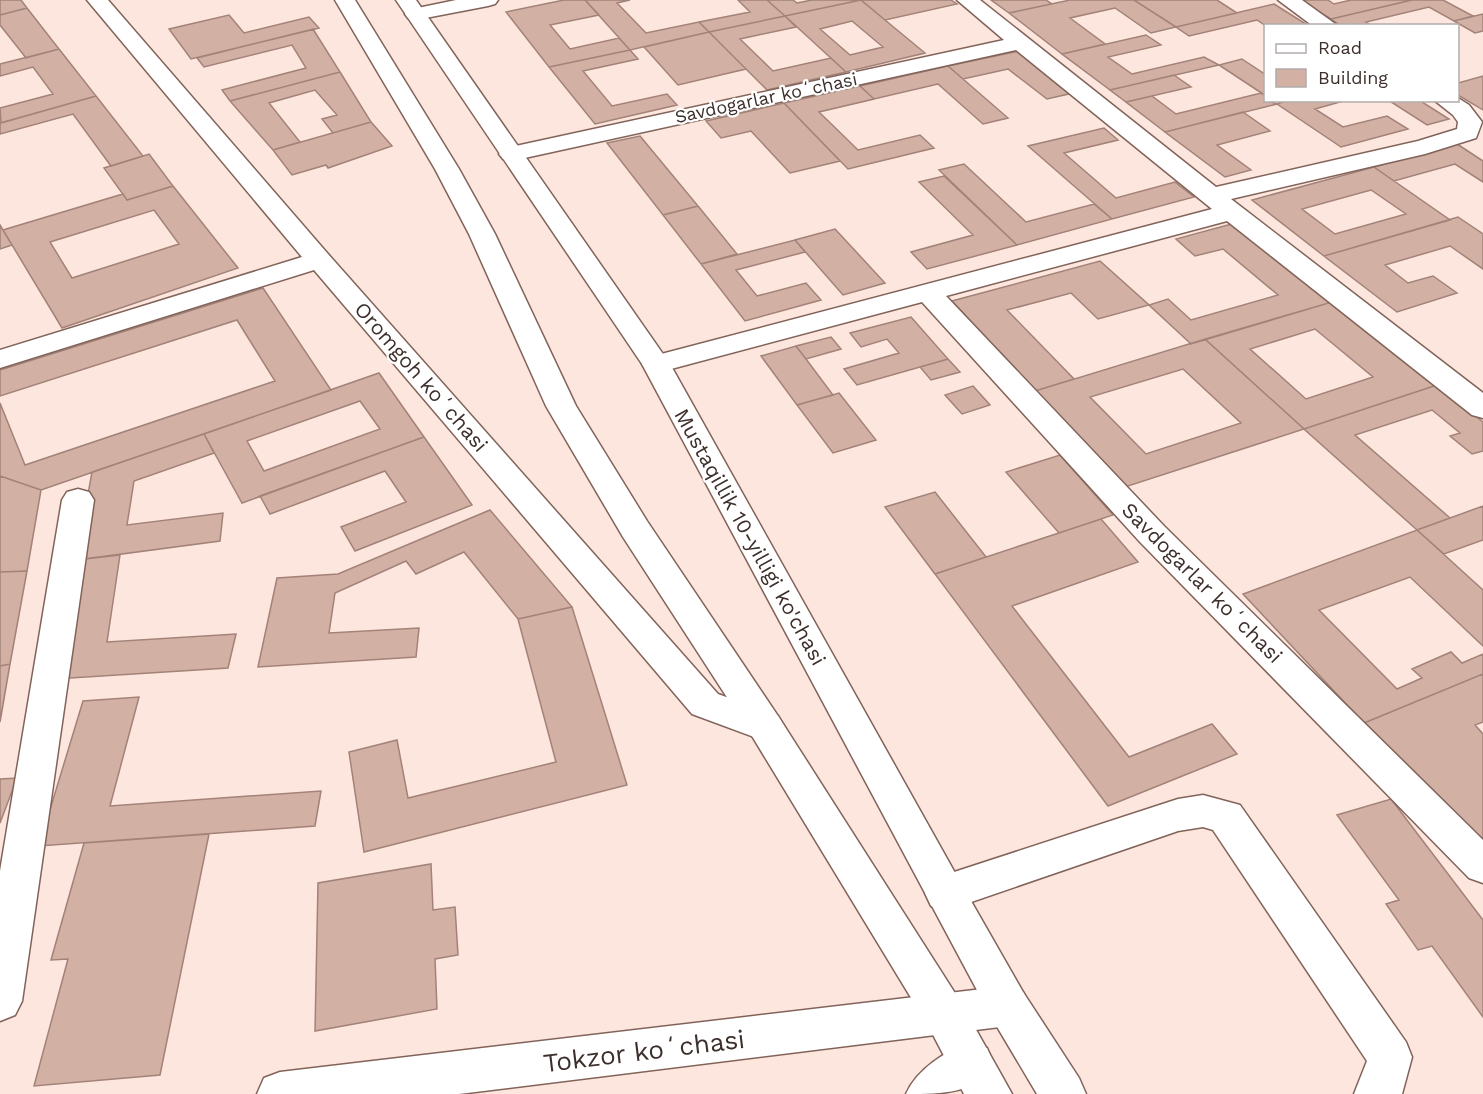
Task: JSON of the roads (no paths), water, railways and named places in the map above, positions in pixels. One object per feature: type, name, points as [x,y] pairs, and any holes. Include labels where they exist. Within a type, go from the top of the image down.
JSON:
[{"type":"street","name":"Oromgoh koʻchasi","points":[[97,0],[319,261],[705,704],[765,726]]},
{"type":"street","points":[[345,0],[447,169],[482,234],[561,406],[635,530],[765,726],[945,1015],[980,1078],[929,1094]]},
{"type":"street","points":[[411,7],[488,0]]},
{"type":"street","points":[[967,0],[1221,204],[1483,408]]},
{"type":"street","points":[[1288,0],[1325,24]]},
{"type":"street","name":"Mustaqillik 10-yilligi ko'chasi","points":[[411,7],[656,364],[1008,1006],[1063,1094]]},
{"type":"street","name":"Savdogarlar koʻchasi","points":[[511,154],[1022,43]]},
{"type":"street","points":[[656,364],[928,292],[1468,133],[1470,122],[1461,110],[1449,102]]},
{"type":"street","points":[[0,358],[319,261]]},
{"type":"street","name":"Savdogarlar koʻchasi","points":[[928,292],[1152,534],[1483,866]]},
{"type":"street","points":[[0,1001],[78,500]]},
{"type":"street","points":[[945,893],[1178,815],[1203,811],[1226,817],[1390,1057],[1383,1086],[1377,1094]]},
{"type":"street","name":"Tokzor koʻchasi","points":[[280,1094],[1008,1006]]}]
